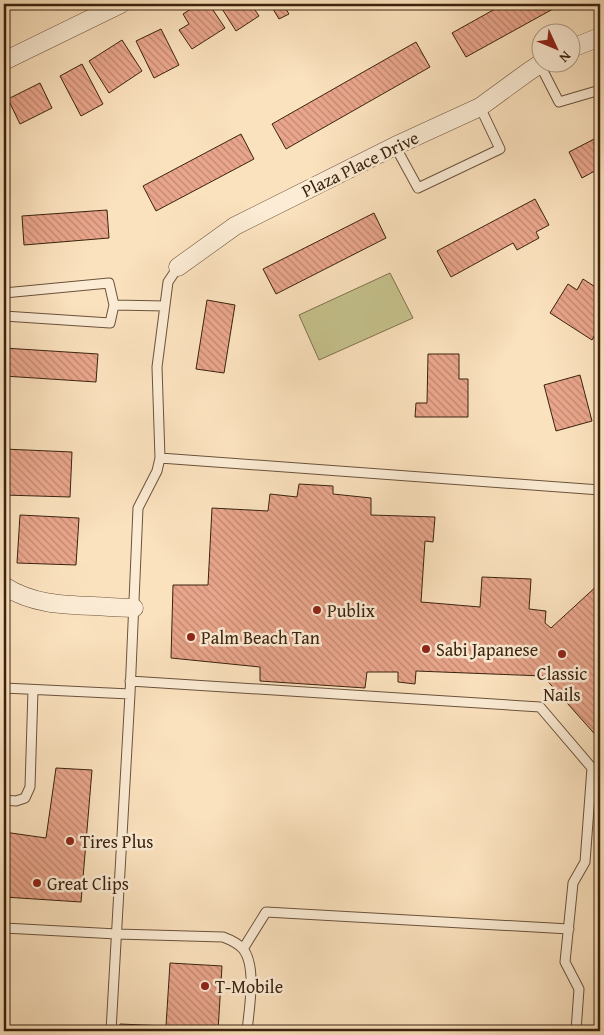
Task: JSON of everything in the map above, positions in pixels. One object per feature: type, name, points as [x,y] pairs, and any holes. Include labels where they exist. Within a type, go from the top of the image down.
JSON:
[{"type":"street","points":[[4,61],[121,4]]},
{"type":"street","points":[[582,44],[600,37]]},
{"type":"street","name":"Plaza Place Drive","points":[[178,267],[235,226],[395,146],[480,107],[532,70]]},
{"type":"street","points":[[4,586],[26,598],[52,604],[117,609],[134,608]]},
{"type":"lane","points":[[545,72],[559,102],[600,90]]},
{"type":"lane","points":[[395,146],[418,188],[500,149],[480,107]]},
{"type":"lane","points":[[111,1031],[130,694],[138,508],[157,471],[160,458],[157,367],[168,282],[178,267]]},
{"type":"lane","points":[[4,293],[109,283],[114,305],[110,323],[4,316]]},
{"type":"lane","points":[[114,305],[164,306]]},
{"type":"lane","points":[[160,458],[600,490]]},
{"type":"lane","points":[[130,681],[540,707],[592,768],[585,862],[573,882],[568,929],[566,962],[579,990],[576,1031]]},
{"type":"lane","points":[[4,688],[130,694]]},
{"type":"lane","points":[[4,800],[16,801],[25,798],[30,786],[33,690]]},
{"type":"lane","points":[[243,948],[266,912],[568,929]]},
{"type":"lane","points":[[4,928],[223,937],[234,941],[243,948],[251,969],[247,1031]]},
{"type":"shaded area","points":[[390,273],[413,318],[319,360],[299,315]]},
{"type":"building","points":[[199,4],[209,4],[225,28],[192,49],[179,30],[189,24],[183,14]]},
{"type":"building","points":[[219,4],[251,4],[259,16],[236,31]]},
{"type":"building","points":[[270,4],[289,4],[284,6],[289,14],[279,19]]},
{"type":"building","points":[[504,4],[562,4],[466,57],[452,33]]},
{"type":"building","points":[[161,29],[179,65],[154,78],[136,41]]},
{"type":"building","points":[[122,40],[142,71],[109,93],[89,61]]},
{"type":"building","points":[[416,42],[430,67],[286,149],[272,124]]},
{"type":"building","points":[[82,64],[103,104],[81,116],[60,76]]},
{"type":"building","points":[[40,83],[52,108],[20,124],[8,99]]},
{"type":"building","points":[[241,134],[254,159],[156,211],[143,186]]},
{"type":"building","points":[[600,136],[600,168],[582,178],[569,152]]},
{"type":"building","points":[[535,199],[549,225],[536,232],[539,238],[517,250],[513,243],[451,277],[437,251]]},
{"type":"building","points":[[107,210],[109,238],[24,245],[22,216]]},
{"type":"building","points":[[374,213],[386,238],[276,294],[263,269]]},
{"type":"building","points":[[583,279],[600,290],[600,308],[595,316],[600,319],[600,326],[592,340],[550,313],[568,284],[577,290]]},
{"type":"building","points":[[207,300],[235,305],[224,373],[196,369]]},
{"type":"building","points":[[4,348],[98,354],[96,382],[4,376]]},
{"type":"building","points":[[428,354],[459,354],[459,379],[468,379],[468,417],[415,417],[416,403],[427,403]]},
{"type":"building","points":[[580,375],[592,421],[556,431],[544,385]]},
{"type":"building","points":[[4,449],[72,452],[70,497],[4,495]]},
{"type":"building","points":[[299,484],[333,486],[333,494],[371,498],[371,515],[435,517],[433,542],[425,541],[421,602],[480,607],[482,577],[531,579],[529,609],[546,611],[545,623],[551,628],[600,583],[600,740],[543,676],[416,671],[415,684],[398,682],[398,672],[367,672],[365,688],[260,681],[260,667],[171,658],[173,585],[208,585],[212,508],[268,511],[270,494],[297,497]]},
{"type":"building","points":[[20,515],[79,518],[76,565],[17,563]]},
{"type":"building","points":[[56,768],[92,770],[81,902],[4,897],[4,832],[46,838]]},
{"type":"building","points":[[170,963],[222,966],[218,1031],[119,1031],[120,1024],[166,1026]]},
{"type":"place","name":"Publix","points":[[317,610]]},
{"type":"place","name":"Palm Beach Tan","points":[[191,637]]},
{"type":"place","name":"Sabi Japanese","points":[[426,649]]},
{"type":"place","name":"Classic Nails","points":[[562,654]]},
{"type":"place","name":"Tires Plus","points":[[70,841]]},
{"type":"place","name":"Great Clips","points":[[37,883]]},
{"type":"place","name":"T-Mobile","points":[[205,986]]}]
